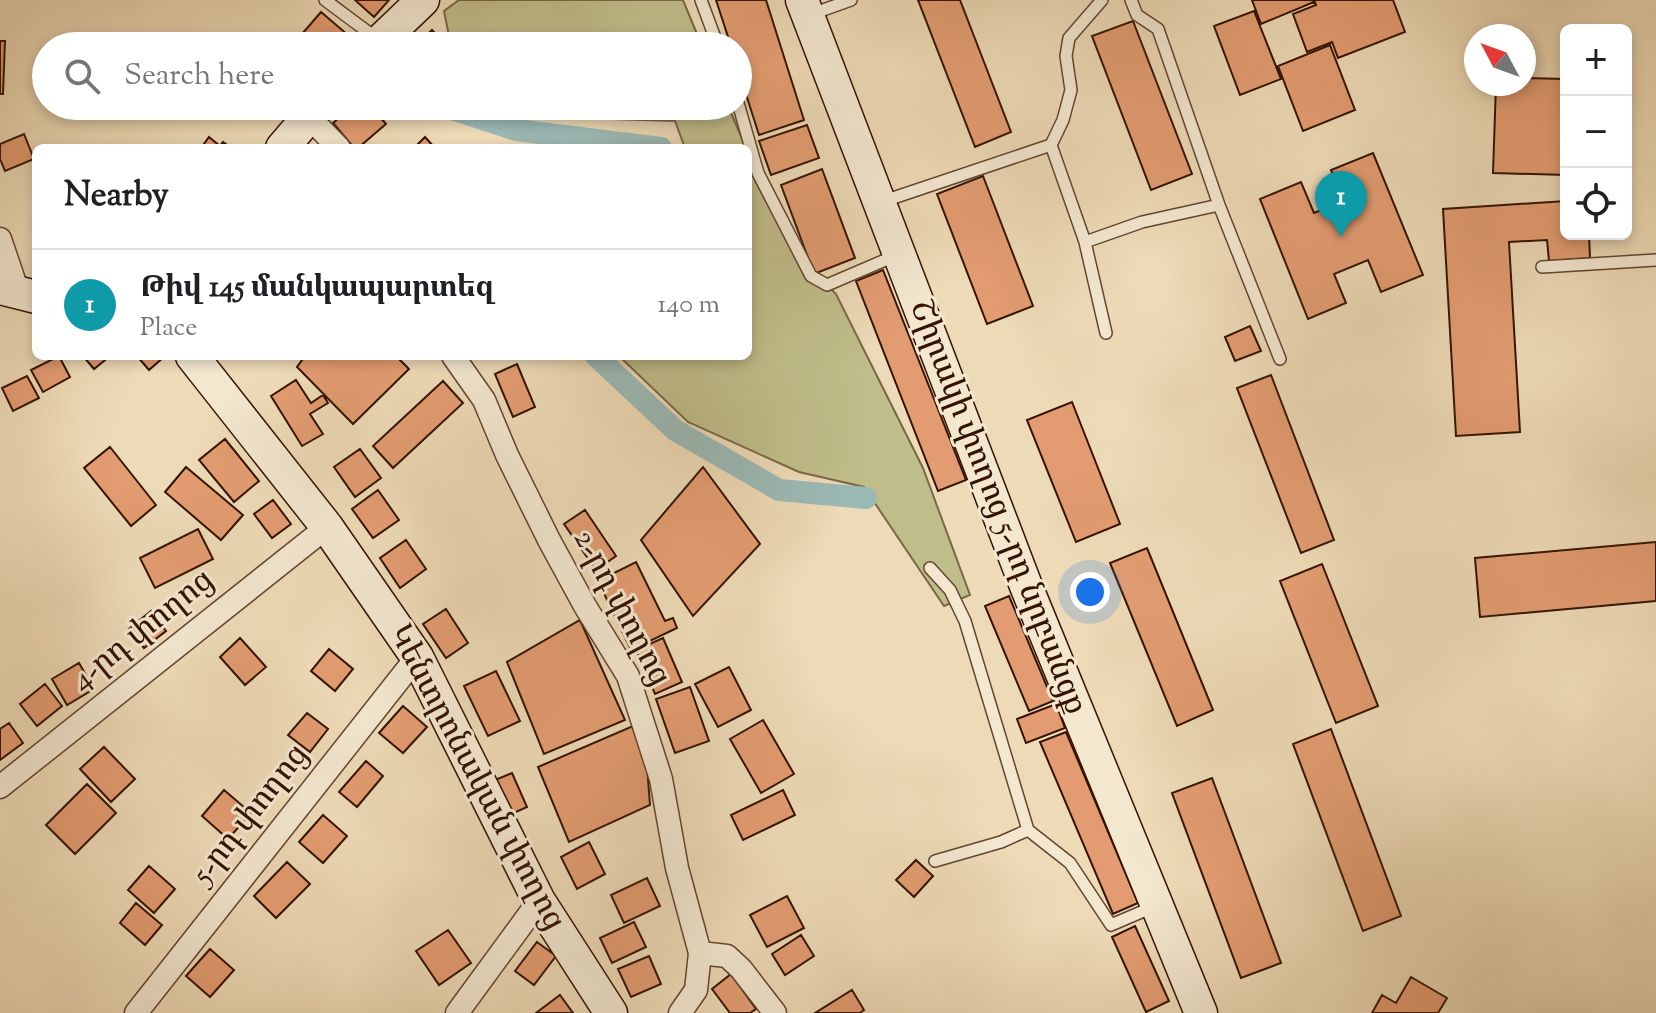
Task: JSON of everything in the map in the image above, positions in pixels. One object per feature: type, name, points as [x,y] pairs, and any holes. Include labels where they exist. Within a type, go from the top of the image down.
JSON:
[{"type":"street","points":[[390,32],[423,0]]},
{"type":"street","name":"Շիրակի փողոց 5-րդ նրբանցք","points":[[805,8],[1042,627],[1201,1013]]},
{"type":"street","points":[[286,144],[307,120]]},
{"type":"street","points":[[320,120],[336,144]]},
{"type":"street","points":[[0,239],[18,293]]},
{"type":"street","name":"Կենտրոնական փողոց","points":[[195,360],[327,527],[417,657],[539,901],[611,1013]]},
{"type":"street","name":"2-րդ փողոց","points":[[456,360],[484,400],[549,540],[628,676],[661,779],[677,868],[700,953],[696,990],[680,1013]]},
{"type":"street","name":"4-րդ փողոց","points":[[0,787],[327,527]]},
{"type":"street","name":"5-րդ փողոց","points":[[136,1013],[417,657]]},
{"type":"street","points":[[457,1013],[539,901]]},
{"type":"street","points":[[700,953],[727,956],[775,1013]]},
{"type":"lane","points":[[325,0],[364,32]]},
{"type":"lane","points":[[701,0],[713,32]]},
{"type":"lane","points":[[805,8],[851,0]]},
{"type":"lane","points":[[1102,0],[1069,38],[1066,56],[1071,90],[1063,120],[1051,145],[1085,242],[1106,333]]},
{"type":"lane","points":[[1131,0],[1137,15],[1158,29],[1219,205],[1280,359]]},
{"type":"lane","points":[[743,120],[750,144]]},
{"type":"lane","points":[[880,202],[1051,145]]},
{"type":"lane","points":[[752,152],[758,173],[811,276],[827,285],[900,254]]},
{"type":"lane","points":[[1085,242],[1142,222],[1219,205]]},
{"type":"lane","points":[[1542,267],[1656,260]]},
{"type":"lane","points":[[930,568],[950,590],[965,621],[1028,830],[1070,863],[1111,925],[1157,905]]},
{"type":"lane","points":[[935,861],[1001,842],[1028,830]]},
{"type":"shaded area","points":[[459,0],[683,0],[696,32],[448,32],[444,11]]},
{"type":"shaded area","points":[[642,120],[734,120],[744,144],[684,144],[675,121]]},
{"type":"shaded area","points":[[752,162],[792,250],[836,294],[923,468],[970,595],[944,606],[864,487],[799,472],[688,422],[623,360],[752,360]]},
{"type":"building","points":[[355,0],[389,0],[374,17]]},
{"type":"building","points":[[716,0],[766,0],[804,120],[759,135],[752,113],[752,32],[726,32]]},
{"type":"building","points":[[918,0],[960,0],[1011,132],[975,147]]},
{"type":"building","points":[[1252,0],[1313,0],[1314,2],[1261,24]]},
{"type":"building","points":[[1314,0],[1393,0],[1405,32],[1338,58],[1332,42],[1307,52],[1293,14],[1316,5]]},
{"type":"building","points":[[1254,11],[1281,79],[1240,95],[1214,26]]},
{"type":"building","points":[[321,12],[344,32],[304,32]]},
{"type":"building","points":[[1133,21],[1192,174],[1151,190],[1092,36]]},
{"type":"building","points":[[0,41],[5,41],[3,94],[0,94]]},
{"type":"building","points":[[1330,45],[1355,110],[1303,131],[1278,66]]},
{"type":"building","points":[[1536,78],[1560,79],[1560,175],[1493,173],[1496,96],[1536,96]]},
{"type":"building","points":[[337,120],[383,120],[386,124],[363,144],[351,144],[333,123]]},
{"type":"building","points":[[807,125],[819,158],[771,175],[759,141]]},
{"type":"building","points":[[24,134],[32,160],[5,171],[0,159],[0,144]]},
{"type":"building","points":[[209,137],[218,144],[204,144]]},
{"type":"building","points":[[425,137],[431,144],[418,144]]},
{"type":"building","points":[[1373,153],[1423,275],[1381,292],[1368,260],[1334,274],[1346,303],[1308,319],[1260,199],[1301,182],[1314,213],[1344,201],[1331,170]]},
{"type":"building","points":[[822,169],[855,258],[814,274],[781,185]]},
{"type":"building","points":[[983,176],[1033,306],[987,324],[937,194]]},
{"type":"building","points":[[1560,201],[1560,240],[1589,240],[1590,258],[1549,261],[1547,240],[1509,242],[1520,432],[1456,436],[1443,209]]},
{"type":"building","points":[[883,270],[966,480],[938,491],[856,281]]},
{"type":"building","points":[[1250,326],[1261,351],[1235,361],[1225,337]]},
{"type":"building","points":[[51,360],[61,360],[70,377],[43,392],[31,370]]},
{"type":"building","points":[[86,360],[105,360],[94,369]]},
{"type":"building","points":[[140,360],[160,360],[149,370]]},
{"type":"building","points":[[302,360],[400,360],[409,369],[353,424],[297,367]]},
{"type":"building","points":[[517,364],[535,407],[513,417],[495,374]]},
{"type":"building","points":[[1271,375],[1334,540],[1301,553],[1237,388]]},
{"type":"building","points":[[27,376],[39,398],[13,411],[2,388]]},
{"type":"building","points":[[296,380],[311,403],[323,395],[328,403],[310,414],[323,434],[302,446],[271,396]]},
{"type":"building","points":[[443,381],[463,403],[393,468],[373,446]]},
{"type":"building","points":[[1072,402],[1120,524],[1076,542],[1027,420]]},
{"type":"building","points":[[225,439],[259,481],[234,502],[199,460]]},
{"type":"building","points":[[110,447],[156,505],[131,526],[84,468]]},
{"type":"building","points":[[360,449],[381,478],[355,497],[334,467]]},
{"type":"building","points":[[186,467],[243,515],[221,540],[165,492]]},
{"type":"building","points":[[703,467],[760,544],[693,616],[641,540]]},
{"type":"building","points":[[378,490],[399,520],[373,538],[352,509]]},
{"type":"building","points":[[273,500],[291,524],[272,538],[254,514]]},
{"type":"building","points":[[585,510],[616,556],[596,570],[564,524]]},
{"type":"building","points":[[198,529],[213,559],[155,588],[140,558]]},
{"type":"building","points":[[406,540],[426,569],[400,588],[380,558]]},
{"type":"building","points":[[1656,542],[1656,601],[1480,617],[1475,558]]},
{"type":"building","points":[[1147,548],[1213,710],[1177,726],[1110,563]]},
{"type":"building","points":[[636,562],[665,621],[673,618],[677,628],[631,650],[598,581]]},
{"type":"building","points":[[1322,564],[1378,706],[1336,723],[1280,581]]},
{"type":"building","points":[[1009,596],[1053,701],[1029,711],[985,606]]},
{"type":"building","points":[[446,609],[468,643],[446,658],[423,624]]},
{"type":"building","points":[[151,611],[166,631],[144,648],[129,629]]},
{"type":"building","points":[[580,620],[625,720],[544,754],[507,662]]},
{"type":"building","points":[[240,638],[266,667],[245,685],[220,657]]},
{"type":"building","points":[[663,638],[682,682],[655,694],[636,650]]},
{"type":"building","points":[[329,649],[353,669],[335,691],[311,671]]},
{"type":"building","points":[[79,663],[94,689],[67,705],[52,679]]},
{"type":"building","points":[[729,667],[751,710],[718,727],[695,684]]},
{"type":"building","points":[[496,671],[520,721],[488,736],[464,686]]},
{"type":"building","points":[[45,684],[62,706],[37,726],[20,704]]},
{"type":"building","points":[[690,687],[709,741],[675,753],[656,699]]},
{"type":"building","points":[[1056,704],[1065,728],[1026,743],[1017,719]]},
{"type":"building","points":[[403,706],[427,727],[403,753],[379,733]]},
{"type":"building","points":[[307,713],[328,729],[310,752],[288,735]]},
{"type":"building","points":[[763,720],[794,774],[761,793],[730,739]]},
{"type":"building","points":[[9,723],[23,743],[0,760],[0,729]]},
{"type":"building","points":[[633,726],[646,753],[650,805],[569,842],[538,767]]},
{"type":"building","points":[[1331,729],[1401,916],[1363,931],[1293,744]]},
{"type":"building","points":[[1066,732],[1138,903],[1113,914],[1040,742]]},
{"type":"building","points":[[104,747],[135,779],[111,802],[80,769]]},
{"type":"building","points":[[366,761],[383,776],[357,807],[339,792]]},
{"type":"building","points":[[512,773],[527,807],[505,817],[490,782]]},
{"type":"building","points":[[1212,778],[1281,963],[1241,978],[1172,793]]},
{"type":"building","points":[[87,784],[116,813],[75,854],[46,825]]},
{"type":"building","points":[[224,790],[251,813],[228,839],[202,816]]},
{"type":"building","points":[[783,790],[795,815],[743,840],[731,815]]},
{"type":"building","points":[[323,815],[347,836],[323,863],[299,842]]},
{"type":"building","points":[[589,842],[605,874],[577,889],[561,857]]},
{"type":"building","points":[[916,860],[933,876],[914,897],[896,880]]},
{"type":"building","points":[[287,862],[310,884],[276,918],[254,896]]},
{"type":"building","points":[[149,866],[175,889],[154,913],[128,890]]},
{"type":"building","points":[[647,878],[660,906],[624,923],[611,895]]},
{"type":"building","points":[[787,896],[804,928],[767,947],[750,915]]},
{"type":"building","points":[[136,903],[162,925],[145,945],[120,923]]},
{"type":"building","points":[[634,922],[646,947],[612,963],[600,938]]},
{"type":"building","points":[[1135,926],[1169,1001],[1146,1012],[1112,937]]},
{"type":"building","points":[[448,930],[471,963],[439,985],[416,951]]},
{"type":"building","points":[[801,935],[814,956],[785,975],[772,954]]},
{"type":"building","points":[[537,942],[556,956],[534,985],[515,971]]},
{"type":"building","points":[[210,949],[234,970],[210,997],[186,976]]},
{"type":"building","points":[[649,956],[661,984],[631,997],[618,969]]},
{"type":"building","points":[[731,974],[756,1009],[750,1013],[730,1013],[712,989]]},
{"type":"building","points":[[1411,977],[1447,998],[1438,1013],[1372,1013],[1382,995],[1396,1003]]},
{"type":"building","points":[[852,990],[864,1010],[860,1013],[815,1013]]},
{"type":"building","points":[[560,995],[573,1013],[536,1013]]},
{"type":"waterway","points":[[486,120],[516,130],[629,144]]},
{"type":"waterway","points":[[600,360],[675,430],[779,490],[866,498]]},
{"type":"place","name":"Թիվ 145 մանկապարտեզ","points":[[1341,237]]}]
